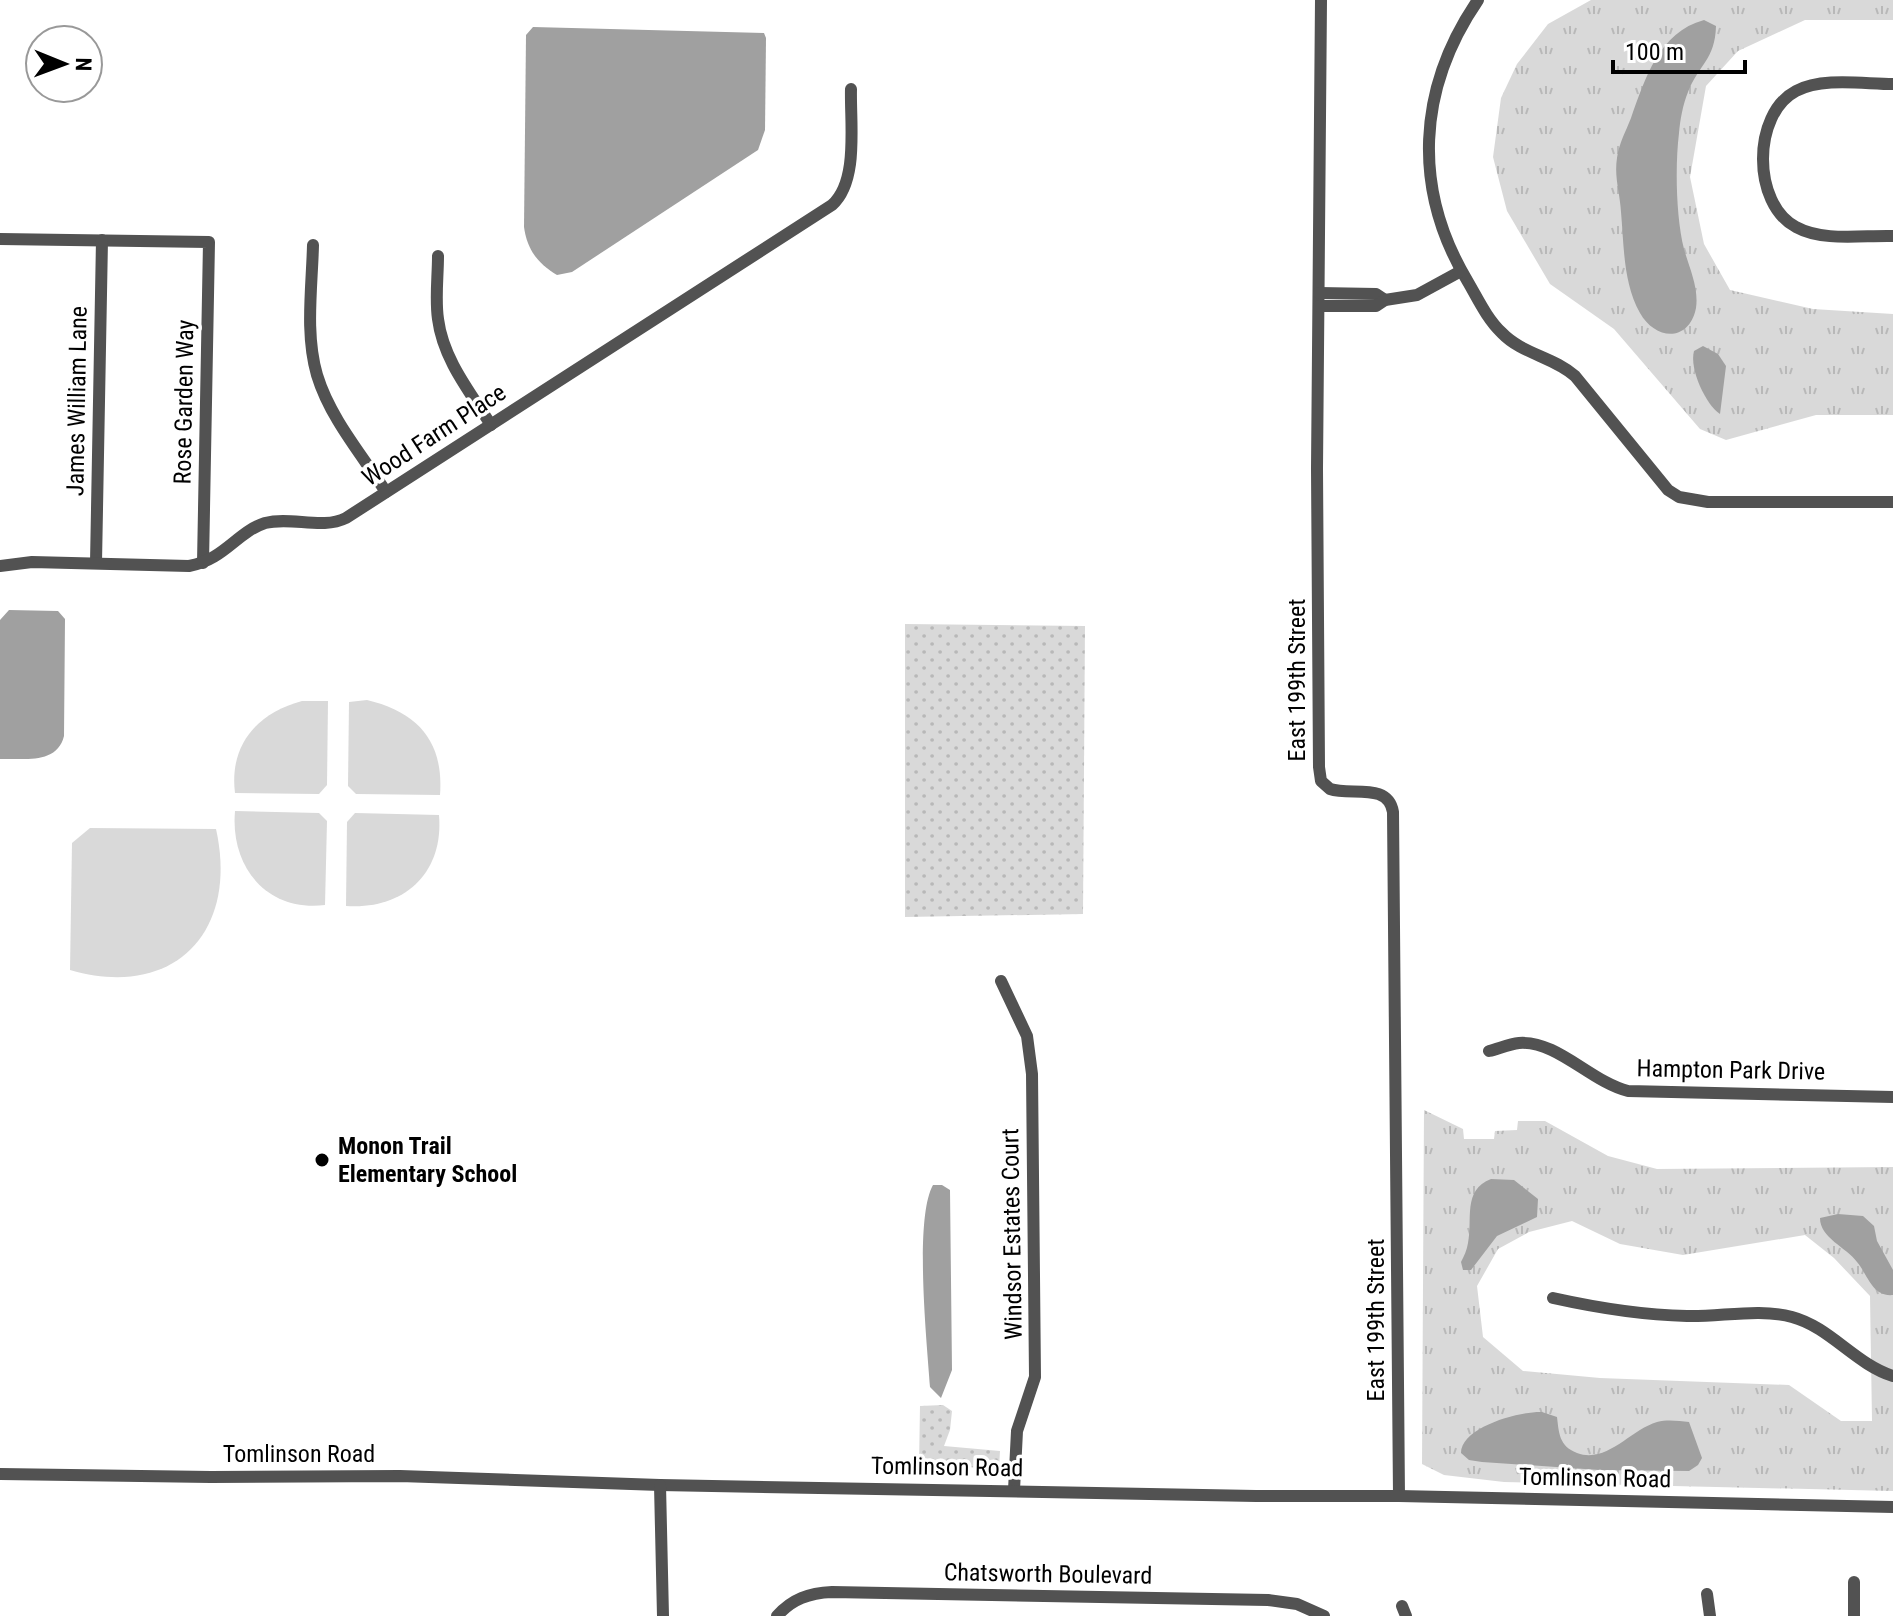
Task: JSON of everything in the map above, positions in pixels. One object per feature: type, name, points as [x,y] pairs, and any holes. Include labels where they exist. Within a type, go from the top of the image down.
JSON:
[{"type":"street","name":"East 199th Street","points":[[1321,0],[1320,775],[1325,786],[1334,791],[1379,793],[1389,801],[1393,812],[1399,1496]]},
{"type":"street","points":[[1478,0],[1454,38],[1442,67],[1428,138],[1432,193],[1448,244],[1497,328],[1513,343],[1567,369],[1575,376],[1657,480],[1679,497],[1708,502],[1893,502]]},
{"type":"street","points":[[1893,84],[1820,84],[1789,95],[1768,122],[1765,176],[1775,210],[1796,227],[1821,235],[1893,236]]},
{"type":"street","name":"Wood Farm Place","points":[[0,566],[25,562],[189,566],[221,554],[260,525],[277,521],[340,521],[832,205],[844,191],[849,170],[851,89]]},
{"type":"street","points":[[0,239],[102,240]]},
{"type":"street","name":"Rose Garden Way","points":[[102,240],[209,242],[203,563]]},
{"type":"street","name":"James William Lane","points":[[96,563],[102,240]]},
{"type":"street","points":[[313,245],[312,335],[317,374],[334,412],[386,492]]},
{"type":"street","points":[[438,256],[437,312],[442,341],[453,366],[491,425]]},
{"type":"street","points":[[1319,300],[1376,294],[1385,300],[1417,295],[1461,271]]},
{"type":"street","name":"Windsor Estates Court","points":[[1001,981],[1027,1036],[1032,1074],[1035,1377],[1017,1431],[1014,1490]]},
{"type":"street","name":"Hampton Park Drive","points":[[1489,1051],[1519,1043],[1542,1046],[1600,1081],[1628,1091],[1892,1095]]},
{"type":"street","points":[[1553,1298],[1610,1310],[1664,1315],[1787,1315],[1811,1325],[1863,1362],[1893,1376]]},
{"type":"street","name":"Tomlinson Road","points":[[0,1474],[400,1476],[660,1485],[1893,1507]]},
{"type":"street","points":[[660,1485],[663,1616]]},
{"type":"street","points":[[1854,1582],[1854,1616]]},
{"type":"street","name":"Chatsworth Boulevard","points":[[777,1616],[794,1601],[832,1592],[1268,1600],[1297,1604],[1324,1616]]},
{"type":"street","points":[[1707,1594],[1710,1616]]},
{"type":"green space","points":[[1591,0],[1893,0],[1893,20],[1805,20],[1738,51],[1706,86],[1690,177],[1704,244],[1730,290],[1813,309],[1893,314],[1893,415],[1816,415],[1726,440],[1700,429],[1614,329],[1550,284],[1507,211],[1493,157],[1501,98],[1517,64],[1548,24]]},
{"type":"green space","points":[[905,624],[1085,626],[1083,914],[905,917]]},
{"type":"green space","points":[[367,700],[400,712],[424,732],[437,759],[440,795],[356,794],[348,786],[349,702]]},
{"type":"green space","points":[[302,701],[328,701],[327,785],[319,794],[235,793],[237,760],[249,734],[272,714]]},
{"type":"green space","points":[[235,811],[319,813],[327,821],[325,905],[286,901],[256,882],[239,850]]},
{"type":"green space","points":[[355,813],[439,815],[439,836],[427,870],[416,884],[386,902],[346,906],[347,822]]},
{"type":"green space","points":[[90,828],[216,829],[221,866],[218,899],[207,927],[191,949],[168,966],[140,975],[107,977],[70,970],[72,843]]},
{"type":"green space","points":[[1424,1110],[1463,1129],[1464,1139],[1494,1139],[1495,1131],[1517,1130],[1518,1121],[1545,1121],[1608,1156],[1657,1169],[1893,1167],[1893,1491],[1504,1482],[1444,1475],[1422,1464]],"holes":[[[1572,1221],[1620,1244],[1683,1255],[1805,1235],[1834,1258],[1870,1296],[1872,1421],[1841,1421],[1789,1385],[1600,1378],[1523,1371],[1483,1337],[1477,1286],[1498,1249],[1529,1232]]]},
{"type":"green space","points":[[943,1405],[952,1411],[944,1446],[1000,1451],[999,1468],[919,1466],[920,1406]]},
{"type":"shaded area","points":[[1704,20],[1716,26],[1715,37],[1710,54],[1692,83],[1685,102],[1677,161],[1679,222],[1695,285],[1696,308],[1686,327],[1671,334],[1662,333],[1646,322],[1630,289],[1616,165],[1621,142],[1656,59],[1676,35]]},
{"type":"shaded area","points":[[533,27],[764,33],[765,130],[758,150],[572,272],[557,275],[534,255],[524,227],[526,35]]},
{"type":"shaded area","points":[[1703,346],[1718,354],[1726,366],[1720,414],[1704,395],[1696,376],[1694,351]]},
{"type":"shaded area","points":[[9,610],[58,611],[65,619],[64,736],[60,745],[47,756],[0,759],[0,620]]},
{"type":"shaded area","points":[[1491,1179],[1514,1180],[1538,1199],[1537,1217],[1497,1236],[1471,1270],[1463,1270],[1461,1262],[1468,1243],[1472,1198],[1482,1184]]},
{"type":"shaded area","points":[[933,1185],[942,1185],[950,1190],[952,1370],[941,1398],[930,1387],[923,1282],[924,1225]]},
{"type":"shaded area","points":[[1838,1214],[1863,1216],[1874,1226],[1877,1241],[1893,1270],[1893,1295],[1875,1289],[1861,1267],[1824,1231],[1820,1218]]},
{"type":"shaded area","points":[[1542,1412],[1557,1417],[1561,1438],[1567,1447],[1588,1455],[1608,1450],[1657,1422],[1689,1422],[1702,1458],[1689,1471],[1599,1470],[1482,1462],[1469,1460],[1461,1453],[1471,1435],[1481,1428],[1520,1414]]},
{"type":"place","name":"Monon Trail Elementary School","points":[[322,1160]]}]
